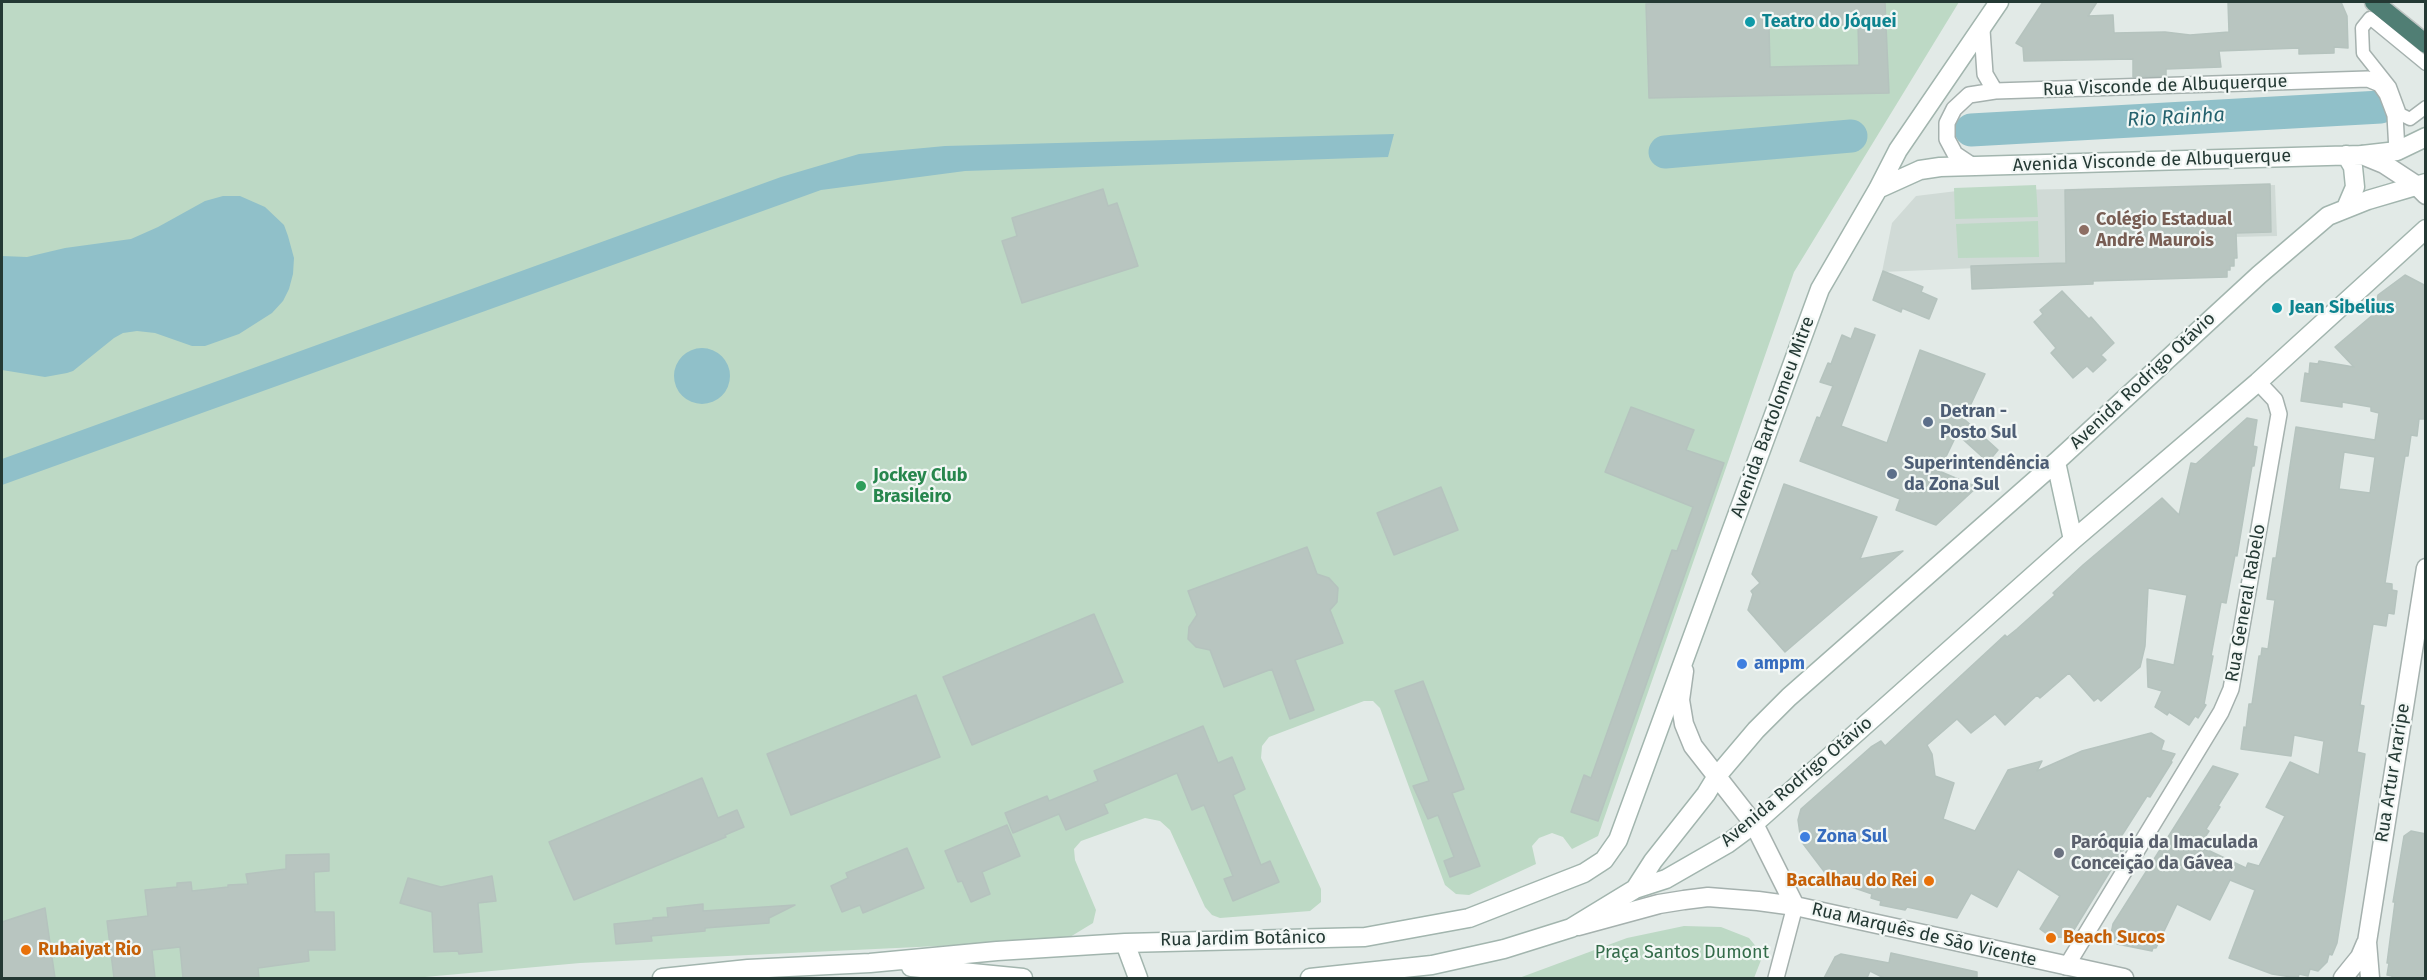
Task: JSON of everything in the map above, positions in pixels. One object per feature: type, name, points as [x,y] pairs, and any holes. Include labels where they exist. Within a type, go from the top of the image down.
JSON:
[{"type":"highway","points":[[2374,2],[2426,44]]},
{"type":"main road","name":"Avenida Bartolomeu Mitre","points":[[1604,860],[1618,840],[1821,289],[1898,150],[1999,2]]},
{"type":"main road","name":"Avenida Visconde de Albuquerque","points":[[1878,189],[1920,170],[1973,166],[2354,155],[2397,152],[2426,137]]},
{"type":"main road","points":[[2346,207],[2355,187],[2352,167],[2354,155],[2384,164],[2422,188]]},
{"type":"main road","name":"Avenida Rodrigo Otávio","points":[[1635,889],[1653,861],[1706,794],[1717,776],[1756,730],[1789,697],[2056,462],[2292,245],[2328,216],[2346,207],[2422,188]]},
{"type":"main road","name":"Avenida Rodrigo Otávio","points":[[1635,889],[1666,879],[1686,869],[1754,824],[2073,540],[2258,382],[2426,230]]},
{"type":"main road","points":[[2056,462],[2073,540]]},
{"type":"main road","name":"Rua Artur Araripe","points":[[2370,978],[2367,942],[2426,568]]},
{"type":"main road","points":[[1687,652],[1680,700],[1684,724],[1693,746],[1754,824],[1795,906]]},
{"type":"main road","name":"Rua Jardim Botânico","points":[[662,978],[748,969],[870,963],[1125,942],[1365,937],[1469,918],[1584,873],[1604,860]]},
{"type":"main road","points":[[1571,928],[1635,889]]},
{"type":"main road","points":[[1310,978],[1432,964],[1504,949],[1659,904],[1708,897],[1795,906]]},
{"type":"main road","name":"Rua Marquês de São Vicente","points":[[1795,906],[2124,978]]},
{"type":"main road","points":[[1125,942],[1138,978]]},
{"type":"main road","points":[[2343,978],[2360,957],[2367,942]]},
{"type":"main road","name":"Rua Jardim Botânico","points":[[870,963],[1023,978]]},
{"type":"street","points":[[2426,64],[2370,18],[2362,28],[2363,53],[2390,87],[2400,114],[2410,119],[2426,107]]},
{"type":"street","points":[[1982,30],[1985,74],[1995,91]]},
{"type":"street","name":"Rua Visconde de Albuquerque","points":[[1973,166],[1955,154],[1947,139],[1947,123],[1954,109],[1969,95],[1995,91],[2368,79],[2380,84],[2387,94],[2395,115],[2397,152]]},
{"type":"street","name":"Rua General Rabelo","points":[[2066,967],[2221,712],[2231,689],[2278,414],[2275,400],[2258,382]]},
{"type":"street","points":[[1776,978],[1795,906]]},
{"type":"shaded area","name":"Colégio Estadual André Maurois","points":[[2275,185],[2277,236],[2193,238],[2190,259],[1882,272],[1892,223],[1916,196],[1957,191]]},
{"type":"green space","name":"Jockey Club Brasileiro","points":[[2,2],[1959,2],[1794,272],[1598,836],[1572,849],[1563,837],[1552,833],[1539,838],[1532,846],[1536,864],[1469,895],[1456,894],[1445,885],[1380,708],[1373,701],[1364,701],[1269,737],[1262,746],[1261,758],[1321,889],[1321,902],[1310,911],[1220,918],[1212,915],[1205,907],[1170,830],[1160,821],[1145,818],[1081,841],[1074,849],[1075,860],[1096,910],[1093,923],[1065,940],[580,963],[414,978],[2,978]]},
{"type":"green space","points":[[2036,185],[2038,217],[1955,219],[1954,188]]},
{"type":"green space","points":[[2038,221],[2039,257],[1958,258],[1956,224]]},
{"type":"green space","name":"Praça Santos Dumont","points":[[1684,926],[1721,927],[1749,938],[1763,955],[1754,978],[1519,978],[1627,938]]},
{"type":"water","points":[[1394,134],[1388,157],[965,171],[821,190],[2,485],[2,459],[781,177],[859,154],[945,146]]},
{"type":"water","points":[[223,196],[240,196],[265,207],[284,225],[294,258],[293,274],[283,301],[272,313],[239,334],[205,346],[192,346],[155,333],[137,331],[123,333],[114,338],[73,371],[67,373],[45,377],[2,370],[2,256],[27,257],[65,248],[131,239],[205,201]]},
{"type":"water","points":[[696,348],[708,348],[722,356],[730,370],[728,387],[722,396],[708,404],[696,404],[679,392],[674,382],[674,370],[686,353]]},
{"type":"building","points":[[1885,2],[1889,93],[1649,98],[1646,4]],"holes":[[[1858,24],[1859,65],[1770,67],[1769,27]]]},
{"type":"building","points":[[2043,2],[2097,2],[2088,16],[2113,15],[2114,33],[2165,32],[2190,35],[2229,32],[2228,2],[2341,2],[2347,16],[2348,48],[2334,47],[2334,53],[2299,54],[2299,48],[2219,51],[2221,67],[2166,69],[2166,76],[2133,77],[2133,59],[2024,61],[2023,47],[2016,43]]},
{"type":"building","points":[[2270,184],[2271,232],[2236,233],[2237,258],[2234,258],[2234,266],[2230,266],[2230,270],[2227,270],[2227,277],[2093,281],[2093,284],[1972,289],[1971,266],[2066,263],[2065,190]]},
{"type":"building","points":[[1103,189],[1108,206],[1117,203],[1138,266],[1022,303],[1002,241],[1017,236],[1012,218]]},
{"type":"building","points":[[1883,271],[1923,287],[1921,292],[1937,299],[1929,319],[1902,308],[1901,312],[1873,300]]},
{"type":"building","points":[[2405,275],[2426,286],[2426,412],[2424,419],[2419,419],[2417,436],[2411,435],[2408,456],[2405,456],[2385,583],[2392,584],[2392,590],[2397,591],[2394,614],[2388,613],[2386,626],[2373,624],[2360,705],[2364,706],[2357,752],[2365,754],[2337,943],[2332,955],[2329,954],[2327,962],[2318,971],[2310,969],[2308,976],[2299,974],[2298,978],[2272,974],[2229,958],[2255,890],[2230,880],[2210,920],[2177,904],[2156,948],[2152,951],[2117,944],[2118,941],[2110,939],[2113,924],[2213,766],[2238,774],[2218,806],[2220,807],[2206,829],[2209,831],[2199,846],[2246,868],[2248,863],[2259,866],[2285,816],[2266,807],[2290,762],[2319,775],[2324,741],[2294,735],[2291,756],[2241,749],[2249,704],[2252,704],[2259,656],[2261,656],[2262,648],[2268,649],[2275,600],[2267,599],[2273,558],[2276,558],[2296,427],[2375,440],[2379,413],[2371,411],[2371,407],[2342,402],[2342,407],[2301,401],[2305,373],[2309,374],[2310,363],[2318,364],[2319,361],[2354,367],[2335,347],[2375,313],[2378,295]],"holes":[[[2344,452],[2375,457],[2370,493],[2339,489]]]},
{"type":"building","points":[[2062,291],[2089,319],[2091,317],[2114,343],[2101,355],[2106,360],[2093,372],[2087,366],[2073,378],[2051,353],[2056,348],[2034,322],[2043,314],[2040,310]]},
{"type":"building","name":"Detran - Posto Sul","points":[[1855,328],[1875,335],[1841,426],[1887,443],[1920,350],[1985,374],[1964,419],[1998,450],[1988,462],[1957,434],[1939,471],[1977,487],[1936,525],[1896,510],[1900,499],[1800,461],[1817,417],[1820,418],[1833,386],[1820,382],[1828,363],[1831,364],[1842,335],[1851,339]]},
{"type":"building","points":[[1631,407],[1694,430],[1686,450],[1724,463],[1598,821],[1571,812],[1584,775],[1591,778],[1672,550],[1677,551],[1693,507],[1605,472]]},
{"type":"building","points":[[2247,418],[2257,420],[2253,446],[2257,447],[2254,466],[2252,466],[2237,556],[2235,555],[2226,603],[2221,602],[2204,704],[2206,705],[2198,718],[2195,716],[2189,725],[2169,712],[2167,715],[2155,707],[2162,691],[2148,687],[2147,659],[2174,665],[2187,595],[2148,588],[2145,646],[2140,667],[2101,701],[2098,698],[2094,701],[2069,673],[2040,698],[2037,695],[2005,725],[1995,714],[1971,733],[1957,719],[1927,745],[1932,754],[1935,776],[1954,783],[1943,819],[1975,831],[2008,770],[2042,761],[2037,771],[2082,751],[2151,733],[2164,741],[2161,750],[2175,754],[2150,797],[2147,796],[2117,843],[2125,847],[2069,938],[2057,937],[2055,940],[2040,929],[2060,896],[2018,869],[1997,907],[1971,893],[1957,918],[1907,907],[1905,910],[1880,905],[1881,901],[1871,898],[1872,894],[1843,884],[1847,876],[1826,874],[1801,841],[1798,820],[1801,809],[1871,747],[1881,741],[1885,746],[2005,635],[2007,637],[2017,629],[2055,595],[2053,593],[2083,565],[2162,498],[2179,515],[2191,463],[2196,464]]},
{"type":"building","points":[[1784,484],[1877,517],[1860,559],[1903,551],[1785,652],[1748,610],[1753,594],[1751,591],[1760,583],[1752,574]]},
{"type":"building","points":[[1441,487],[1458,530],[1394,555],[1377,513]]},
{"type":"building","points":[[1307,547],[1317,574],[1329,578],[1338,588],[1337,602],[1330,610],[1343,643],[1295,660],[1314,710],[1290,719],[1272,669],[1224,687],[1210,650],[1196,647],[1188,639],[1189,627],[1197,615],[1188,591]]},
{"type":"building","points":[[1094,614],[1123,682],[972,745],[943,677]]},
{"type":"building","points":[[1423,681],[1464,789],[1452,793],[1480,866],[1450,877],[1444,861],[1454,857],[1438,815],[1428,819],[1413,786],[1429,781],[1395,691]]},
{"type":"building","points":[[916,695],[940,757],[791,815],[767,754]]},
{"type":"building","points":[[1203,726],[1218,763],[1232,757],[1245,789],[1233,795],[1261,865],[1270,861],[1279,882],[1233,901],[1224,879],[1233,876],[1204,805],[1192,810],[1177,773],[1104,804],[1108,813],[1066,830],[1059,814],[1013,833],[1005,813],[1047,796],[1049,801],[1098,781],[1094,771]]},
{"type":"building","points":[[702,778],[718,818],[737,810],[744,827],[725,835],[726,837],[574,900],[549,842]]},
{"type":"building","points":[[1007,825],[1020,856],[982,872],[990,894],[971,902],[962,881],[958,882],[945,851]]},
{"type":"building","points":[[2411,831],[2426,834],[2426,978],[2392,978],[2387,975],[2389,963],[2387,963],[2395,902],[2393,902],[2404,836]]},
{"type":"building","points":[[907,848],[924,888],[863,913],[860,905],[842,912],[831,886],[848,878],[846,873]]},
{"type":"building","points":[[329,854],[329,871],[314,872],[315,912],[334,912],[335,950],[308,950],[309,961],[258,968],[259,978],[183,978],[180,947],[152,950],[155,978],[114,978],[107,921],[148,916],[145,890],[177,887],[177,883],[191,882],[192,891],[248,884],[246,874],[286,869],[286,855]]},
{"type":"building","points":[[492,876],[496,901],[478,903],[482,952],[459,954],[458,951],[434,952],[432,912],[400,903],[408,878],[441,887]]},
{"type":"building","points":[[703,904],[703,911],[795,905],[769,918],[769,923],[705,928],[705,931],[651,936],[652,941],[616,944],[614,924],[668,917],[667,908]]},
{"type":"building","name":"Rubaiyat Rio","points":[[45,908],[55,978],[2,978],[2,922]]},
{"type":"building","points":[[1891,953],[1977,972],[1977,978],[1884,978],[1870,971],[1867,978],[1824,978],[1835,957],[1841,954],[1889,963]]},
{"type":"waterway","name":"Rio Rainha","points":[[1971,130],[2381,107]]},
{"type":"waterway","points":[[1665,152],[1851,136]]},
{"type":"place","name":"Teatro do Jóquei","points":[[1750,22]]},
{"type":"place","name":"Colégio Estadual André Maurois","points":[[2084,230]]},
{"type":"place","name":"Jean Sibelius","points":[[2277,308]]},
{"type":"place","name":"Detran - Posto Sul","points":[[1928,422]]},
{"type":"place","name":"Superintendência da Zona Sul","points":[[1892,474]]},
{"type":"place","name":"Jockey Club Brasileiro","points":[[861,486]]},
{"type":"place","name":"ampm","points":[[1742,664]]},
{"type":"place","name":"Zona Sul","points":[[1805,837]]},
{"type":"place","name":"Paróquia da Imaculada Conceição da Gávea","points":[[2059,853]]},
{"type":"place","name":"Bacalhau do Rei","points":[[1929,881]]},
{"type":"place","name":"Beach Sucos","points":[[2051,938]]},
{"type":"place","name":"Rubaiyat Rio","points":[[26,950]]}]
